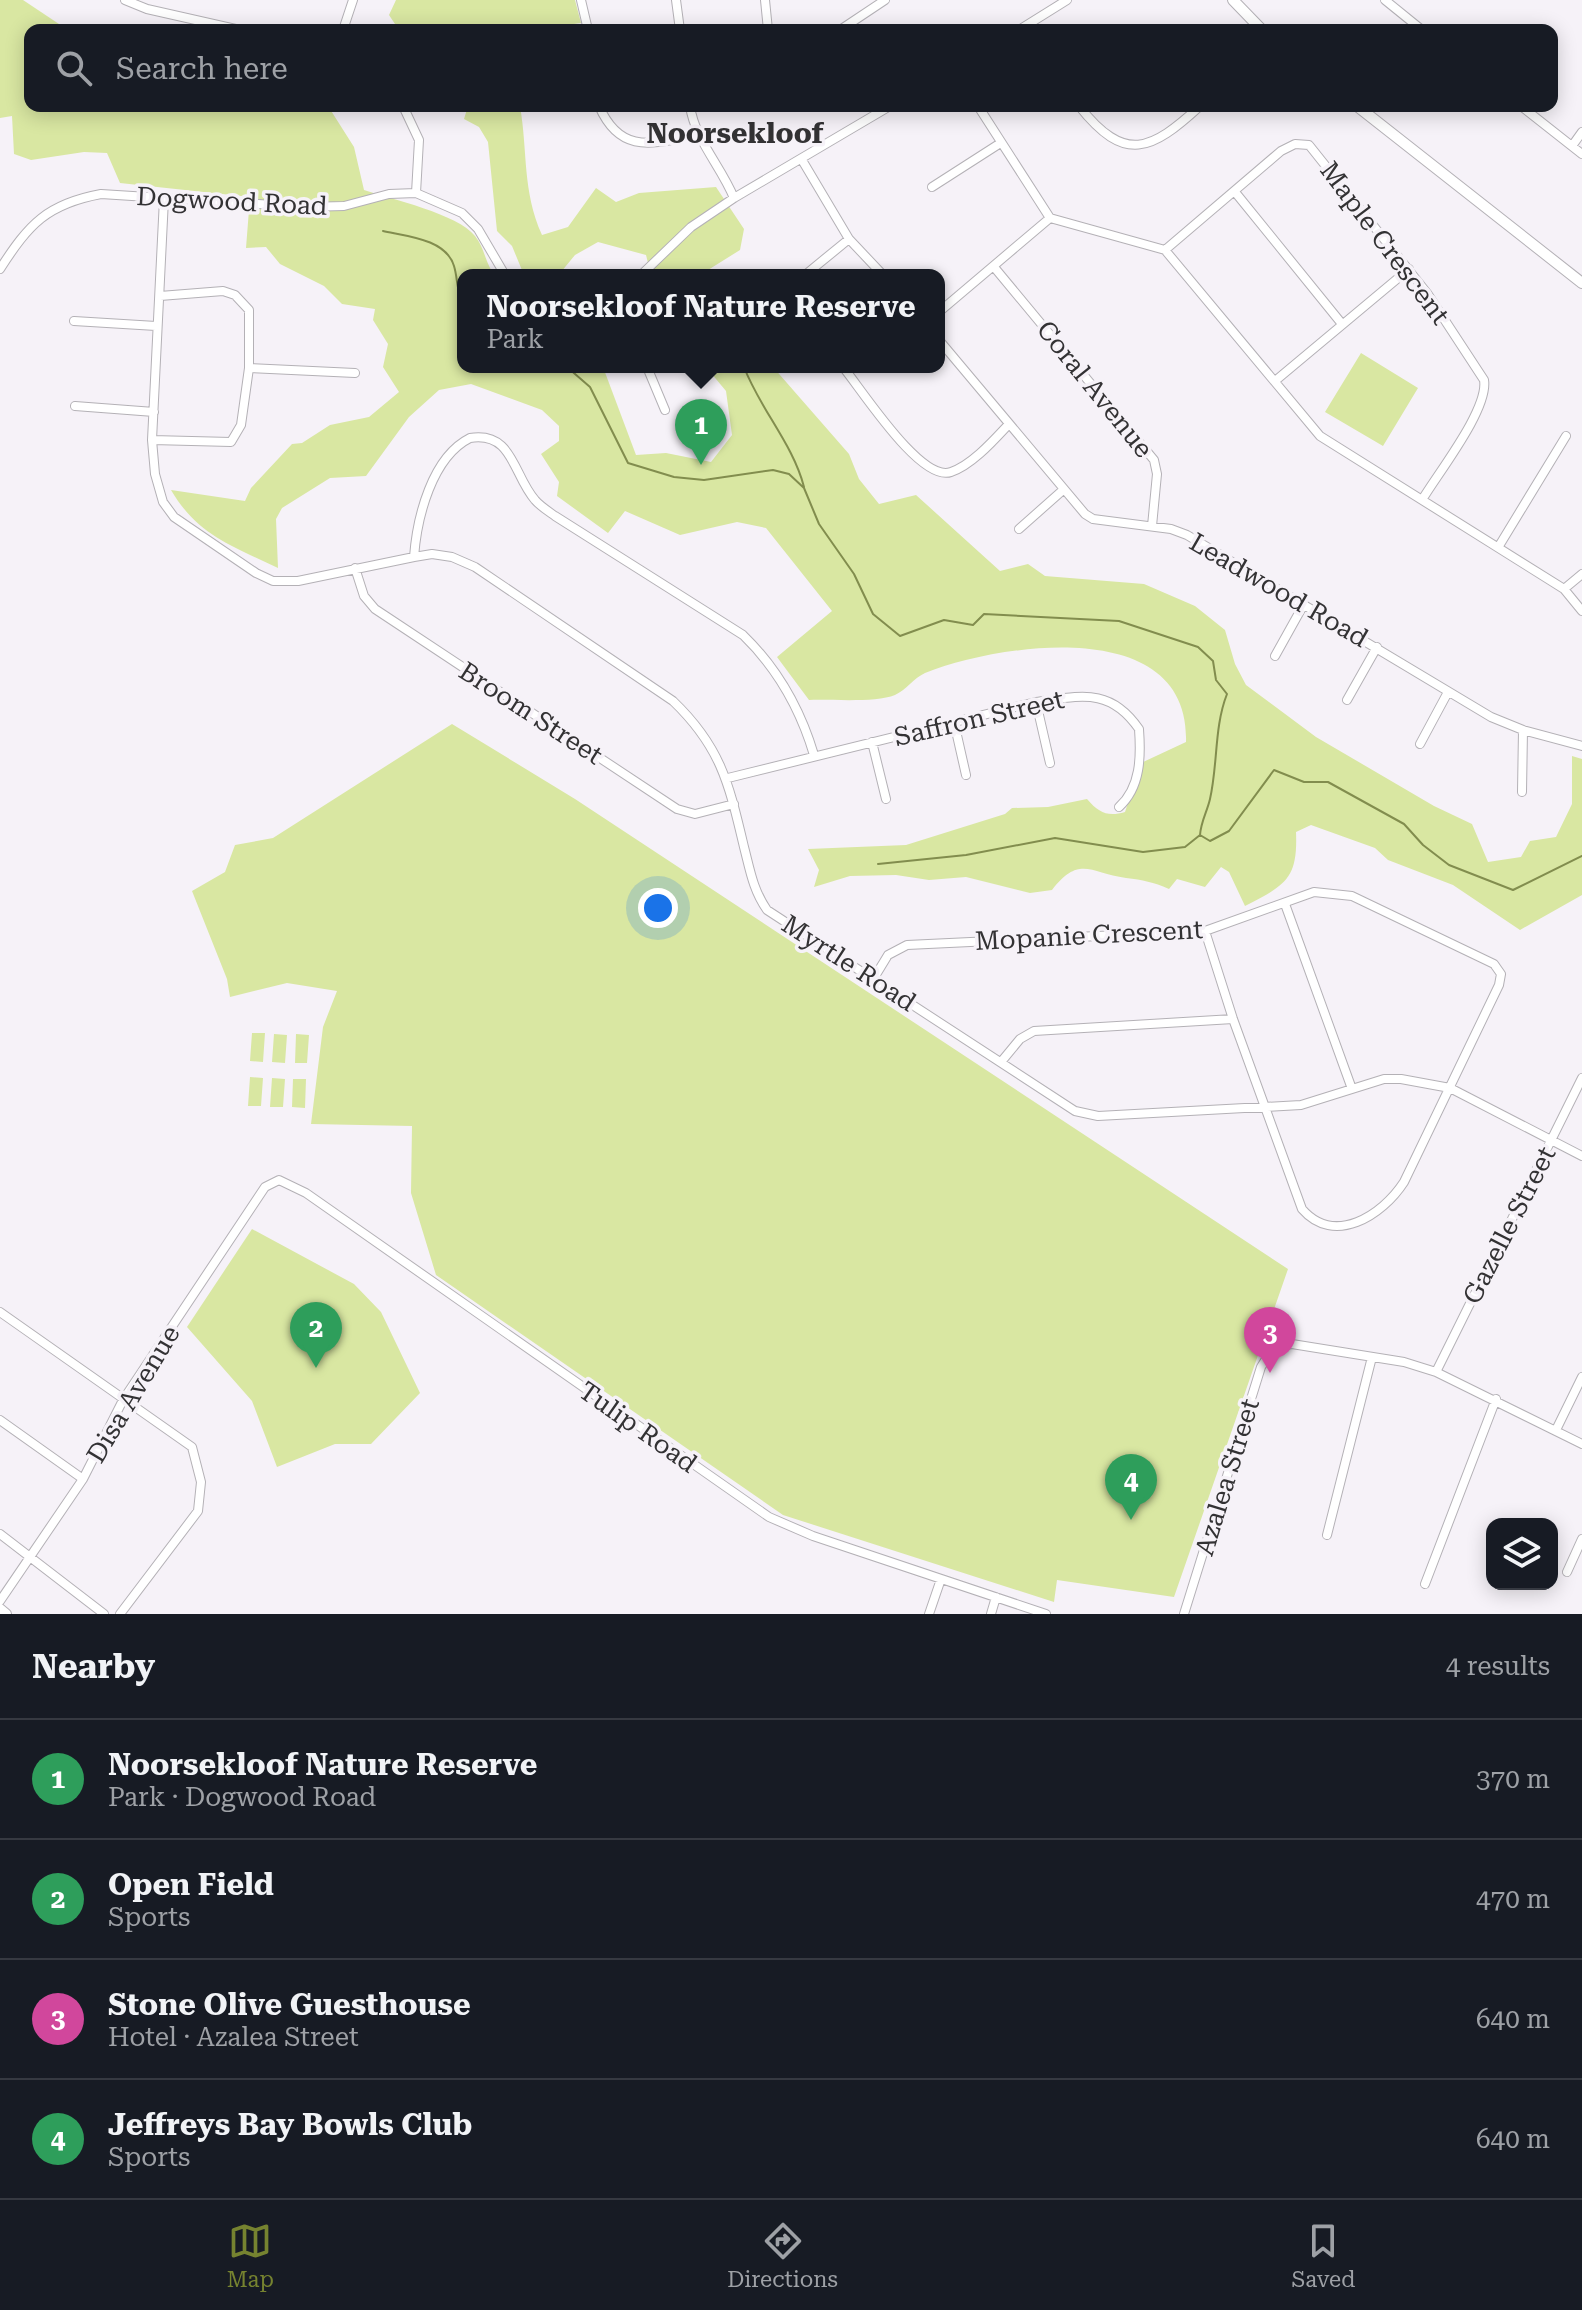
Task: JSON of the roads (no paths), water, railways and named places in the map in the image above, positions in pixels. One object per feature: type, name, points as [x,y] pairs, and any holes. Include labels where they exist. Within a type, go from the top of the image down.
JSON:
[{"type":"street","points":[[125,0],[147,9],[213,24]]},
{"type":"street","points":[[345,24],[353,0]]},
{"type":"street","points":[[581,0],[587,24]]},
{"type":"street","points":[[676,0],[679,24]]},
{"type":"street","points":[[765,0],[767,24]]},
{"type":"street","points":[[849,24],[885,0]]},
{"type":"street","points":[[1039,24],[1067,0]]},
{"type":"street","points":[[1233,0],[1256,24]]},
{"type":"street","points":[[1385,0],[1415,24]]},
{"type":"street","points":[[406,112],[419,140],[416,193]]},
{"type":"street","points":[[603,112],[616,133],[632,142],[698,135]]},
{"type":"street","points":[[692,112],[698,135],[718,164],[734,198]]},
{"type":"street","points":[[647,269],[691,227],[878,112]]},
{"type":"street","points":[[981,112],[999,144],[1050,218],[1165,250],[1320,436],[1564,589],[1582,611]]},
{"type":"street","points":[[1084,112],[1107,137],[1138,146],[1154,143],[1193,112]]},
{"type":"street","points":[[1365,112],[1581,279]]},
{"type":"street","points":[[1529,112],[1582,154]]},
{"type":"street","points":[[1572,146],[1582,132]]},
{"type":"street","points":[[932,187],[999,144]]},
{"type":"street","name":"Maple Crescent","points":[[1165,250],[1287,147],[1309,145],[1409,269],[1477,367],[1485,386],[1478,408],[1422,500]]},
{"type":"street","points":[[802,160],[849,239],[877,269]]},
{"type":"street","points":[[1235,192],[1342,324]]},
{"type":"street","name":"Dogwood Road","points":[[0,269],[3,257],[39,217],[68,201],[101,194],[305,207],[344,206],[389,194],[416,193],[462,213],[478,229],[501,269]]},
{"type":"street","name":"Myrtle Road","points":[[164,199],[152,440],[155,474],[163,502],[174,517],[256,573],[284,582],[414,557],[442,555],[475,567],[673,701],[696,723],[715,749],[728,778],[755,889],[767,910],[1075,1111],[1089,1115],[1301,1105],[1384,1079],[1401,1079],[1450,1088],[1582,1156]]},
{"type":"street","points":[[945,307],[1050,218]]},
{"type":"street","points":[[812,269],[849,239]]},
{"type":"street","name":"Coral Avenue","points":[[994,267],[1154,460],[1157,474],[1152,526]]},
{"type":"street","points":[[1275,381],[1409,269]]},
{"type":"street","points":[[152,440],[231,442],[240,432],[249,368],[249,310],[242,300],[223,291],[160,296]]},
{"type":"street","points":[[74,321],[156,326]]},
{"type":"street","name":"Leadwood Road","points":[[945,347],[1063,490],[1093,519],[1152,526],[1187,535],[1448,692],[1523,730],[1582,746]]},
{"type":"street","points":[[249,368],[355,373]]},
{"type":"street","points":[[650,373],[665,410]]},
{"type":"street","points":[[848,373],[914,457],[935,472],[954,471],[1009,424]]},
{"type":"street","points":[[75,406],[154,412]]},
{"type":"street","points":[[1499,546],[1566,436]]},
{"type":"street","points":[[414,557],[417,526],[445,458],[470,438],[488,438],[507,448],[534,499],[555,516],[743,635],[761,653],[794,702],[814,755]]},
{"type":"street","points":[[1019,529],[1063,490]]},
{"type":"street","name":"Broom Street","points":[[355,568],[364,596],[375,609],[677,809],[695,814],[734,804]]},
{"type":"street","points":[[1564,589],[1582,574]]},
{"type":"street","points":[[1275,656],[1304,604]]},
{"type":"street","points":[[1347,700],[1377,647]]},
{"type":"street","points":[[1420,744],[1448,692]]},
{"type":"street","name":"Saffron Street","points":[[728,778],[1036,702],[1088,695],[1111,702],[1130,716],[1139,729],[1138,770],[1129,798],[1119,807]]},
{"type":"street","points":[[1036,702],[1050,763]]},
{"type":"street","points":[[954,722],[966,775]]},
{"type":"street","points":[[1522,792],[1523,730]]},
{"type":"street","points":[[872,742],[886,799]]},
{"type":"street","name":"Mopanie Crescent","points":[[874,978],[888,955],[914,944],[1205,931],[1314,892],[1352,896],[1498,967],[1499,985],[1450,1088]]},
{"type":"street","points":[[1285,904],[1352,1089]]},
{"type":"street","points":[[1205,931],[1264,1108],[1302,1209],[1311,1220],[1334,1227],[1365,1219],[1395,1196],[1450,1088]]},
{"type":"street","points":[[1001,1062],[1020,1039],[1034,1031],[1233,1019]]},
{"type":"street","name":"Gazelle Street","points":[[1436,1372],[1582,1078]]},
{"type":"street","name":"Tulip Road","points":[[265,1187],[279,1180],[306,1193],[769,1517],[813,1536],[1046,1614]]},
{"type":"street","name":"Disa Avenue","points":[[0,1601],[83,1479],[123,1400],[265,1187]]},
{"type":"street","points":[[0,1312],[192,1447],[200,1474],[202,1501],[193,1520],[120,1614]]},
{"type":"street","name":"Azalea Street","points":[[1184,1614],[1261,1367],[1270,1351],[1292,1344],[1372,1357]]},
{"type":"street","points":[[1327,1535],[1372,1357],[1436,1372],[1582,1444]]},
{"type":"street","points":[[1556,1430],[1582,1377]]},
{"type":"street","points":[[1425,1584],[1496,1399]]},
{"type":"street","points":[[0,1420],[83,1479]]},
{"type":"street","points":[[0,1534],[102,1613]]},
{"type":"street","points":[[1567,1572],[1582,1539]]},
{"type":"street","points":[[929,1614],[941,1579]]},
{"type":"street","points":[[991,1614],[996,1597]]},
{"type":"street","points":[[0,1609],[6,1614]]},
{"type":"waterway","points":[[383,231],[424,240],[443,250],[454,266],[457,282]]},
{"type":"waterway","points":[[574,373],[590,387],[628,463],[674,477],[704,480],[773,470],[789,474],[804,488],[819,524],[854,574],[873,614],[900,636],[944,620],[973,625],[984,614],[1119,621],[1198,647],[1213,661],[1216,680],[1227,694],[1220,719],[1210,799],[1200,835],[1210,841],[1229,831],[1274,770],[1304,782],[1328,782],[1404,824],[1423,845],[1449,865],[1513,890],[1582,856]]},
{"type":"waterway","points":[[747,373],[792,456],[804,487]]},
{"type":"waterway","points":[[878,864],[966,855],[1055,838],[1143,852],[1185,847],[1200,835]]},
{"type":"place","name":"Noorsekloof Nature Reserve","points":[[701,465]]},
{"type":"place","name":"Open Field","points":[[316,1368]]},
{"type":"place","name":"Stone Olive Guesthouse","points":[[1270,1373]]},
{"type":"place","name":"Jeffreys Bay Bowls Club","points":[[1131,1520]]},
{"type":"district","name":"Noorsekloof","points":[[735,133]]}]
